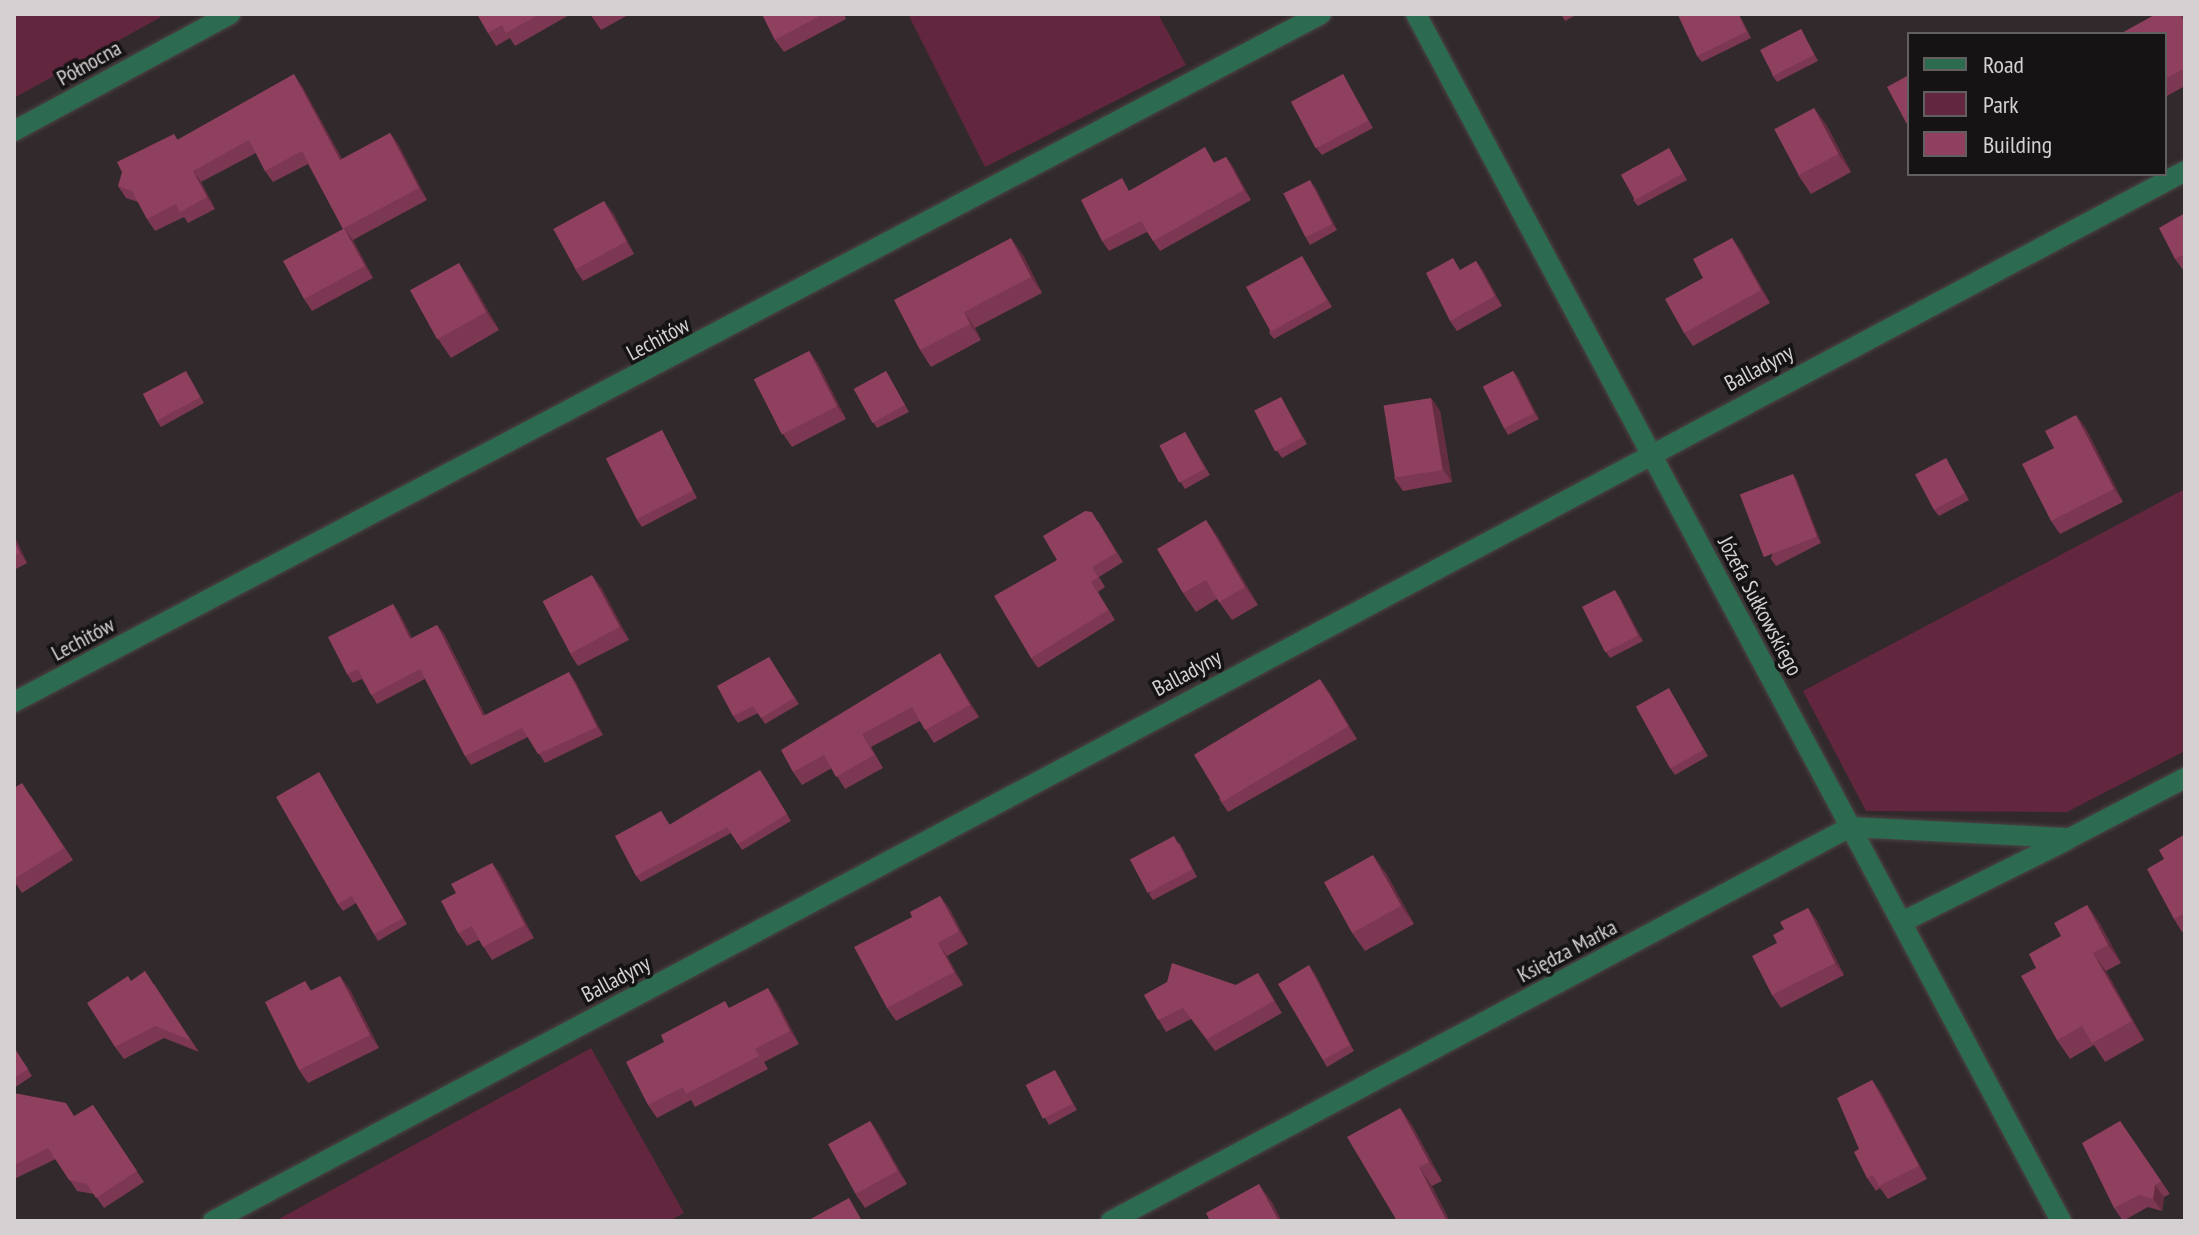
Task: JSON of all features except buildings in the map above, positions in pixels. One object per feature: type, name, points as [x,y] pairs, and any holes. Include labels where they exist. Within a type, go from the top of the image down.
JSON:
[{"type":"street","name":"Północna","points":[[14,131],[230,14]]},
{"type":"street","name":"Lechitów","points":[[14,702],[1321,14]]},
{"type":"street","name":"Józefa Sułkowskiego","points":[[1416,14],[1850,827],[1904,921],[2061,1221]]},
{"type":"street","name":"Balladyny","points":[[213,1221],[1651,452],[2185,171]]},
{"type":"street","points":[[1904,921],[2185,778]]},
{"type":"street","points":[[1850,827],[2070,838]]},
{"type":"street","name":"Księdza Marka","points":[[1111,1221],[1850,827]]},
{"type":"green space","points":[[14,14],[159,14],[161,17],[14,98]]},
{"type":"green space","points":[[908,14],[1158,14],[1186,65],[985,167]]},
{"type":"green space","points":[[2185,489],[2185,751],[2067,812],[1866,811],[1803,691]]},
{"type":"green space","points":[[591,1048],[684,1213],[669,1221],[275,1221]]}]
